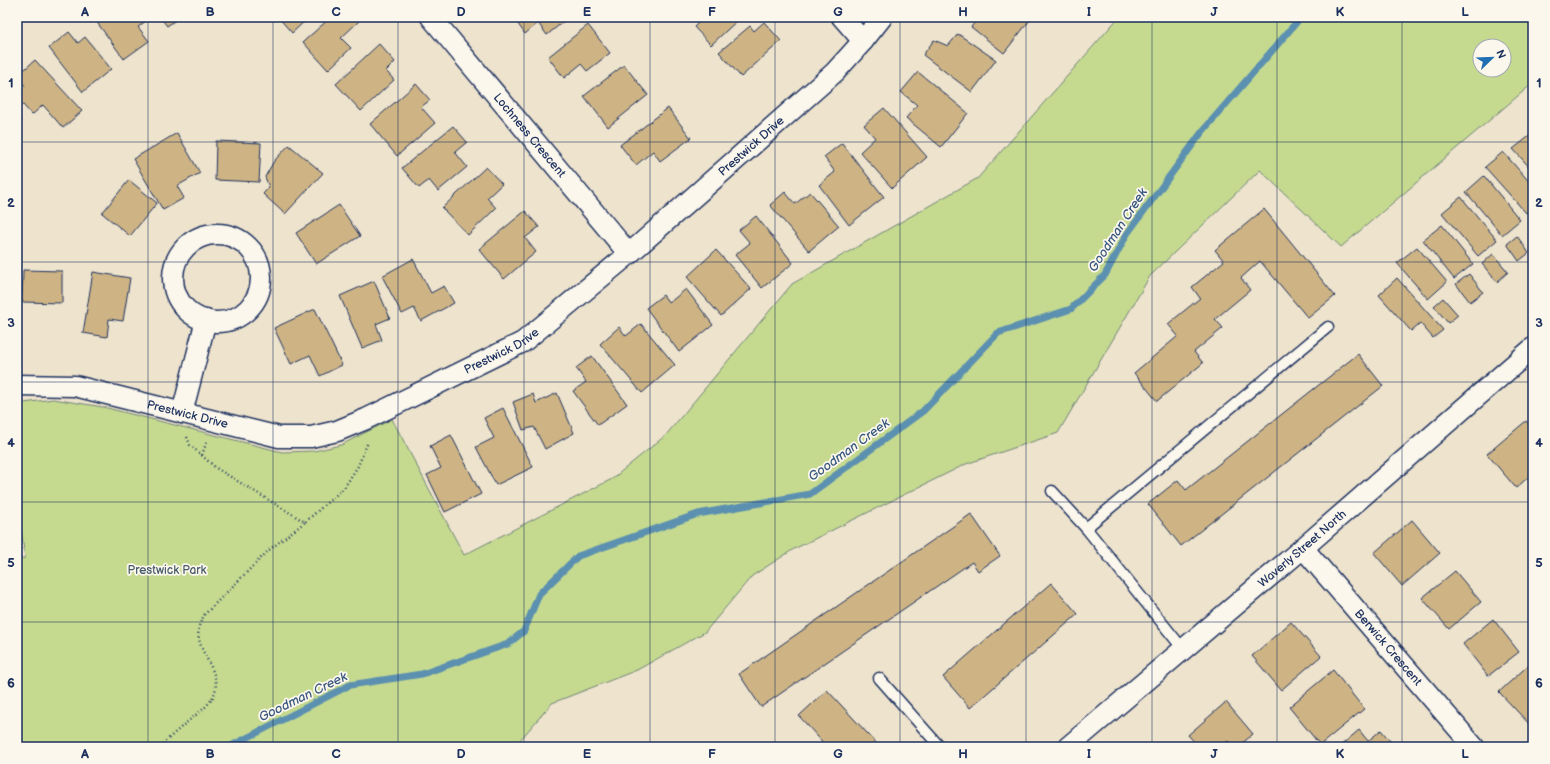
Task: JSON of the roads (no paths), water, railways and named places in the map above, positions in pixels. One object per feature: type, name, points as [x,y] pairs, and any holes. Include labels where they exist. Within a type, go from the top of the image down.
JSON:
[{"type":"street","name":"Lochness Crescent","points":[[431,17],[629,254]]},
{"type":"street","points":[[842,17],[863,41]]},
{"type":"street","name":"Prestwick Drive","points":[[17,385],[75,386],[279,437],[311,437],[337,431],[366,419],[523,342],[629,254],[835,72],[882,17]]},
{"type":"street","points":[[221,234],[235,237],[254,252],[260,264],[261,279],[258,294],[248,309],[236,318],[221,322],[206,320],[195,315],[183,305],[176,292],[173,277],[176,262],[187,245],[200,237],[221,234]]},
{"type":"street","points":[[182,413],[206,320]]},
{"type":"street","name":"Waverly Street North","points":[[1068,747],[1303,548],[1533,348]]},
{"type":"street","name":"Berwick Crescent","points":[[1303,548],[1474,747]]},
{"type":"lane","points":[[1086,528],[1328,326]]},
{"type":"lane","points":[[1052,491],[1086,528],[1183,649]]},
{"type":"lane","points":[[879,678],[940,747]]},
{"type":"waterway","name":"Goodman Creek","points":[[229,747],[350,685],[422,674],[508,644],[524,631],[539,594],[578,556],[698,514],[810,494],[923,411],[998,333],[1071,309],[1105,275],[1127,234],[1202,132],[1301,17]]},
{"type":"park label","name":"Prestwick Park","points":[[167,570]]}]
